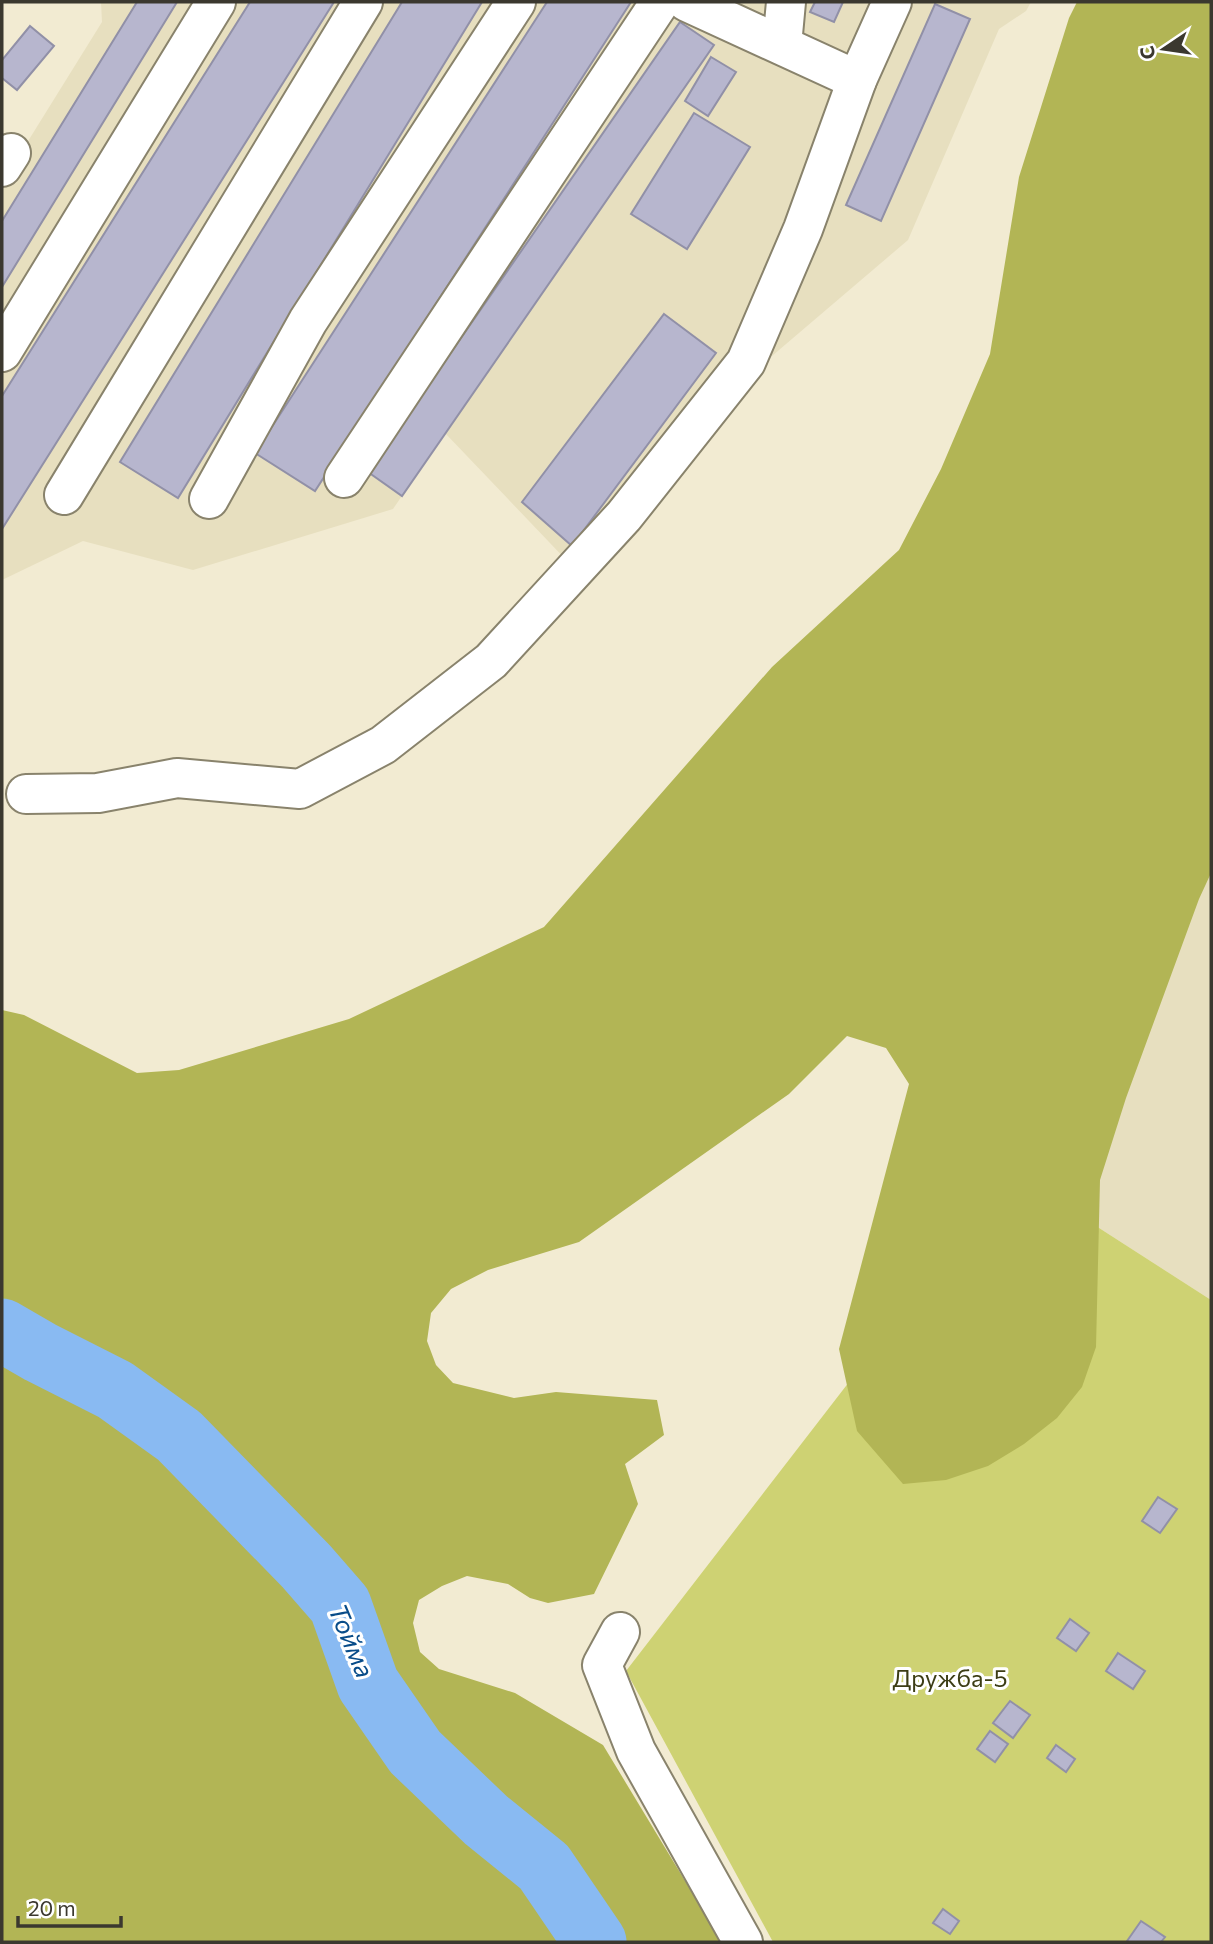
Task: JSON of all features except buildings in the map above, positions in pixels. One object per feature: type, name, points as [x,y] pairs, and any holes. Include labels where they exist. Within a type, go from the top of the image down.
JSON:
[{"type":"street","points":[[2,352],[216,2]]},
{"type":"street","points":[[64,495],[363,2]]},
{"type":"street","points":[[209,499],[308,321],[516,2]]},
{"type":"street","points":[[344,478],[660,2]]},
{"type":"street","points":[[687,2],[857,80]]},
{"type":"street","points":[[782,45],[786,2]]},
{"type":"street","points":[[26,794],[99,793],[177,778],[300,789],[383,745],[491,661],[624,516],[746,362],[803,229],[857,80],[892,2]]},
{"type":"street","points":[[620,1632],[602,1665],[631,1739],[743,1942]]},
{"type":"shaded area","points":[[101,2],[1031,2],[1026,11],[999,29],[908,240],[758,368],[570,564],[445,433],[393,509],[193,570],[83,541],[2,580],[2,183],[102,22]]},
{"type":"shaded area","points":[[1077,2],[1211,2],[1211,873],[1126,1098],[1100,1180],[1096,1347],[1082,1387],[1057,1418],[1024,1444],[988,1466],[946,1480],[903,1484],[857,1431],[839,1349],[909,1084],[886,1048],[847,1036],[789,1094],[579,1242],[488,1270],[451,1289],[431,1313],[427,1341],[436,1365],[453,1383],[514,1398],[556,1392],[657,1400],[664,1435],[625,1464],[638,1504],[594,1594],[548,1603],[530,1598],[508,1584],[467,1576],[442,1586],[419,1600],[413,1623],[420,1652],[439,1669],[515,1693],[603,1745],[722,1942],[2,1942],[2,1010],[24,1015],[137,1073],[179,1070],[349,1019],[544,927],[772,667],[899,550],[941,469],[990,354],[1019,177],[1069,18]]},
{"type":"shaded area","points":[[1211,856],[1211,1300],[1068,1208]]},
{"type":"green space","name":"Дружба-5","points":[[1022,1158],[1068,1208],[1211,1300],[1211,1942],[773,1942],[626,1671]]},
{"type":"waterway","name":"Тойма","points":[[2,1330],[115,1390],[179,1436],[306,1566],[340,1605],[368,1684],[415,1752],[486,1820],[544,1867],[595,1942]]}]
